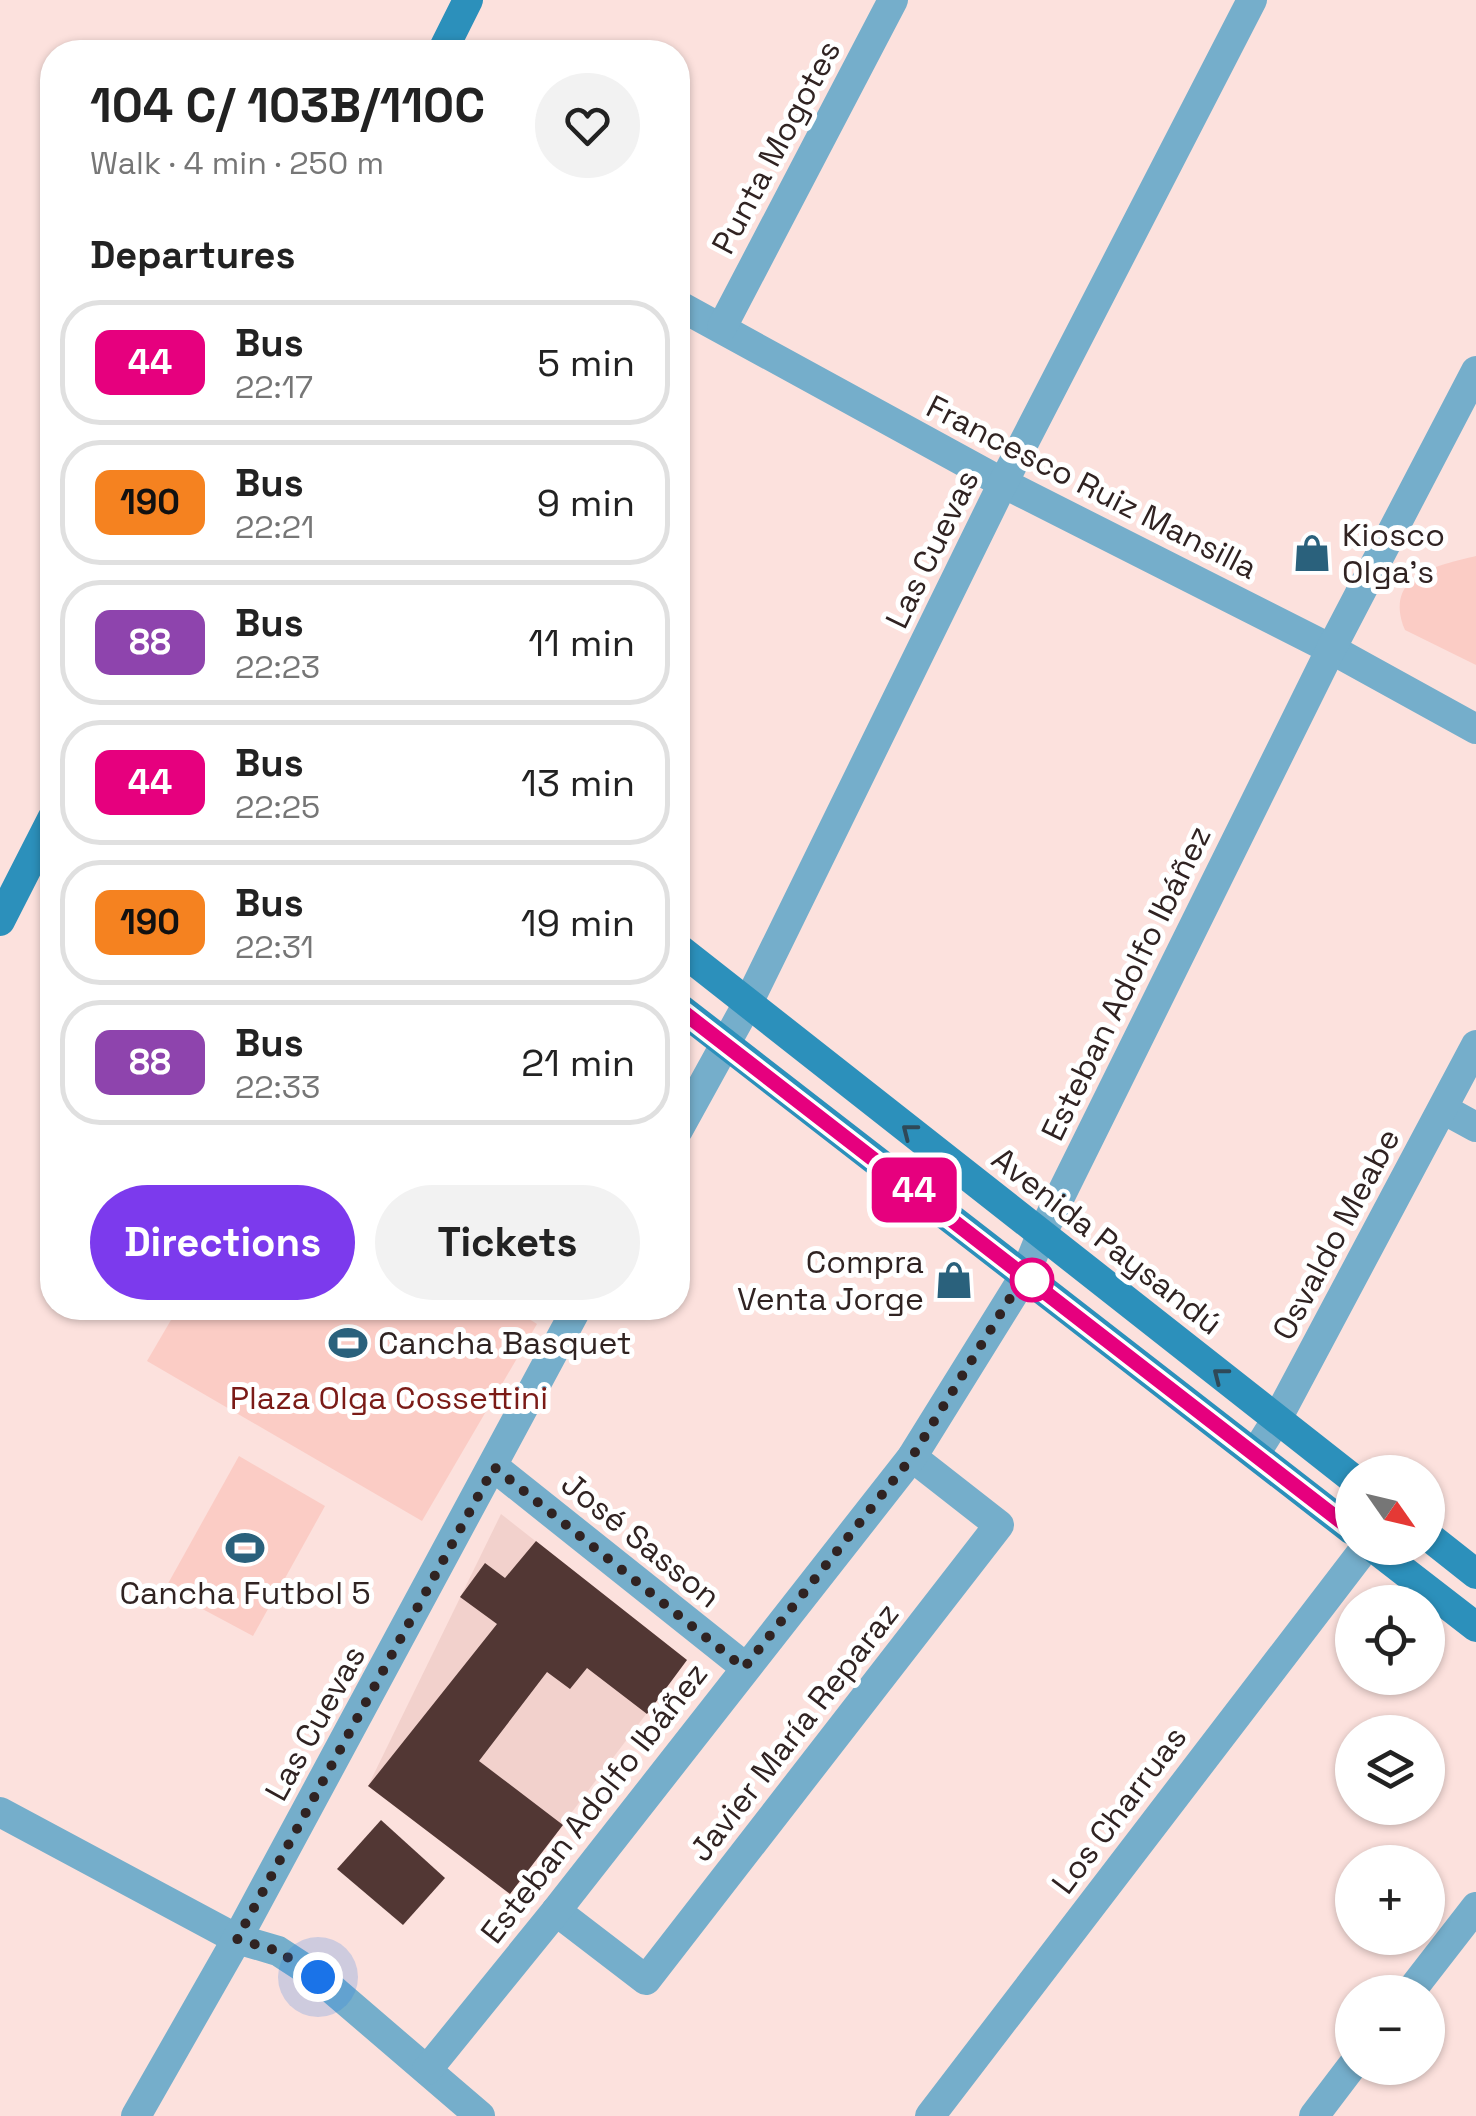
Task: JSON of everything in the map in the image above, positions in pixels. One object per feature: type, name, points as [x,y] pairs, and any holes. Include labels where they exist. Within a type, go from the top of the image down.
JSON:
[{"type":"main road","points":[[448,40],[468,0]]},
{"type":"main road","points":[[0,921],[40,843]]},
{"type":"main road","name":"Avenida Paysandú","points":[[690,957],[1335,1464]]},
{"type":"main road","points":[[690,1017],[1335,1517]]},
{"type":"main road","points":[[1445,1549],[1476,1574]]},
{"type":"main road","points":[[1396,1565],[1476,1627]]},
{"type":"street","name":"Punta Mogotes","points":[[722,327],[892,0]]},
{"type":"street","name":"Las Cuevas","points":[[690,1109],[748,1003],[1003,484],[1252,0]]},
{"type":"street","name":"Francesco Ruiz Mansilla","points":[[690,311],[1003,484],[1330,649],[1476,729]]},
{"type":"street","name":"Esteban Adolfo Ibáñez","points":[[427,2070],[912,1457],[1025,1274],[1330,649],[1476,371]]},
{"type":"street","name":"Osvaldo Meabe","points":[[1255,1454],[1278,1419],[1476,1045]]},
{"type":"street","points":[[1442,1109],[1476,1127]]},
{"type":"street","name":"Las Cuevas","points":[[136,2116],[494,1467],[569,1320]]},
{"type":"street","name":"Javier María Reparaz","points":[[556,1911],[646,1980],[1000,1525],[912,1457]]},
{"type":"street","name":"José Sasson","points":[[494,1467],[744,1668]]},
{"type":"street","name":"Los Charruas","points":[[930,2116],[1351,1565]]},
{"type":"street","points":[[0,1812],[237,1939],[278,1951],[318,1977],[480,2116]]},
{"type":"street","points":[[1423,1975],[1476,1907]]},
{"type":"street","points":[[1314,2116],[1338,2085]]},
{"type":"shaded area","points":[[501,1514],[687,1660],[510,1894],[368,1786]]},
{"type":"green space","points":[[1476,556],[1476,665],[1405,630],[1400,611],[1401,597],[1417,576]]},
{"type":"green space","name":"Plaza Olga Cossettini","points":[[171,1320],[531,1320],[537,1324],[422,1521],[147,1361]]},
{"type":"green space","name":"Cancha Futbol 5","points":[[239,1456],[325,1506],[253,1636],[165,1589]]},
{"type":"building","points":[[536,1541],[687,1660],[647,1714],[587,1668],[570,1689],[547,1672],[479,1761],[563,1825],[510,1894],[368,1786],[497,1624],[460,1597],[485,1563],[505,1578]]},
{"type":"building","points":[[381,1820],[445,1878],[403,1925],[337,1869]]},
{"type":"bus line","name":"44","points":[[690,1017],[1335,1517]]},
{"type":"place","name":"Kiosco Olga's","points":[[1312,553]]},
{"type":"place","name":"Compra Venta Jorge","points":[[954,1280]]},
{"type":"place","name":"Cancha Basquet","points":[[348,1343]]},
{"type":"place","name":"Cancha Futbol 5","points":[[245,1548]]},
{"type":"route","points":[[318,1977],[278,1951],[237,1939],[494,1467],[744,1668],[912,1457],[1025,1274],[1032,1280]]}]
